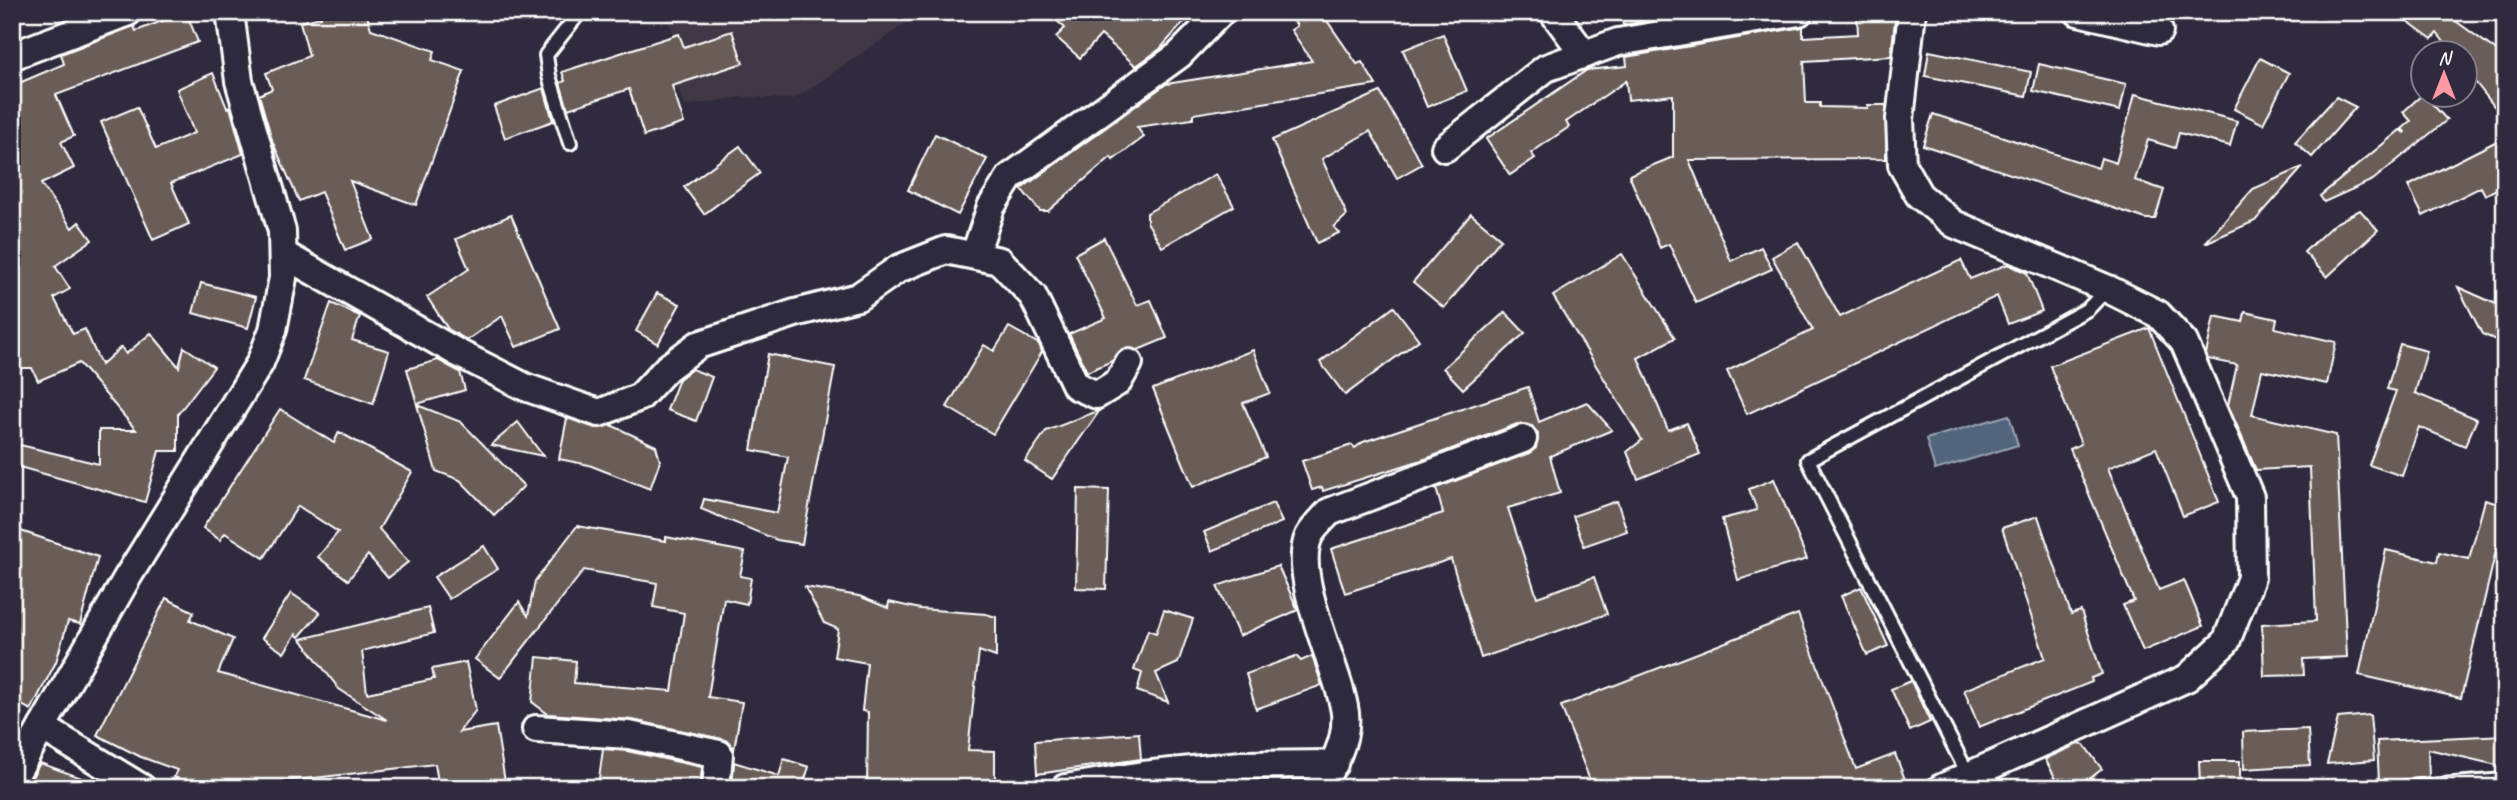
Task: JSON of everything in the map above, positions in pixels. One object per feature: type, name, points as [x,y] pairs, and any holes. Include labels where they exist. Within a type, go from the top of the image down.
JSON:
[{"type":"street","points":[[12,56],[128,12]]},
{"type":"street","points":[[12,779],[127,578],[260,363],[273,330],[283,278],[282,231],[239,81],[230,12]]},
{"type":"street","points":[[975,254],[990,207],[1010,177],[1179,55],[1222,12]]},
{"type":"street","points":[[1553,12],[1584,54]]},
{"type":"street","points":[[1445,148],[1546,68],[1618,42],[1799,12]]},
{"type":"street","points":[[1912,12],[1900,119],[1902,165],[1919,195],[1954,224],[2108,289],[2158,314],[2185,342],[2250,497],[2251,578],[2226,642],[2187,678],[1972,782],[1941,788]]},
{"type":"street","points":[[2078,12],[2159,31]]},
{"type":"street","points":[[283,254],[525,387],[599,413],[640,397],[667,368],[698,345],[795,313],[858,297],[898,269],[946,250],[1000,261],[1034,296],[1076,386],[1097,396],[1118,382],[1129,363]]},
{"type":"street","points":[[1319,788],[1334,764],[1343,740],[1345,714],[1316,618],[1305,562],[1308,537],[1329,512],[1522,439]]},
{"type":"street","points":[[42,727],[142,788]]},
{"type":"street","points":[[536,729],[629,735],[719,754],[716,788]]},
{"type":"street","points":[[1065,788],[1143,775],[1241,765],[1334,764]]},
{"type":"lane","points":[[570,143],[549,76],[546,55],[580,12]]},
{"type":"lane","points":[[1972,782],[1808,460],[2088,309],[2108,289]]},
{"type":"lane","points":[[2403,788],[2505,780]]},
{"type":"shaded area","points":[[665,12],[923,12],[794,99],[742,97],[686,106],[665,64],[683,59]]},
{"type":"water","points":[[2009,415],[2018,445],[1935,470],[1926,439]]},
{"type":"building","points":[[186,12],[198,42],[56,95],[74,136],[61,142],[74,168],[41,184],[72,228],[79,222],[92,240],[55,266],[70,289],[54,298],[73,334],[85,329],[101,365],[121,347],[126,354],[151,333],[179,367],[184,347],[214,367],[178,414],[178,451],[159,451],[145,502],[12,465],[12,443],[99,464],[99,430],[136,430],[79,363],[38,381],[32,368],[12,368],[12,86],[64,64],[61,54],[134,26],[136,31]]},
{"type":"building","points":[[320,12],[366,12],[371,29],[435,51],[432,60],[464,71],[416,205],[350,181],[373,239],[345,250],[321,192],[299,201],[273,143],[259,95],[272,89],[266,73],[309,56],[300,22],[321,17]]},
{"type":"building","points":[[1047,12],[1193,12],[1160,49],[1136,66],[1101,35],[1080,58],[1056,37],[1065,28]]},
{"type":"building","points":[[1288,12],[1321,12],[1357,64],[1362,62],[1376,85],[1193,114],[1193,119],[1137,127],[1144,137],[1113,160],[1111,157],[1048,211],[1040,211],[1021,189],[1166,84],[1312,61],[1291,30],[1297,26]]},
{"type":"building","points":[[1621,12],[1701,12],[1623,25]]},
{"type":"building","points":[[1896,12],[1891,56],[1804,61],[1806,103],[1820,103],[1820,107],[1868,108],[1868,105],[1886,105],[1886,159],[1689,160],[1731,261],[1761,247],[1772,269],[1696,303],[1669,244],[1660,248],[1629,175],[1673,157],[1673,95],[1628,100],[1626,81],[1566,122],[1569,127],[1531,153],[1535,158],[1510,175],[1486,139],[1587,70],[1627,66],[1626,57],[1803,27],[1803,37],[1858,34],[1857,15]]},
{"type":"building","points":[[2395,12],[2452,12],[2449,16],[2505,57],[2505,120],[2478,86],[2478,38],[2441,38],[2437,33],[2431,38]]},
{"type":"building","points":[[732,31],[743,63],[672,86],[684,123],[644,136],[629,89],[568,109],[560,83],[565,81],[562,72],[679,34],[684,47]]},
{"type":"building","points":[[1443,34],[1467,91],[1427,107],[1403,50]]},
{"type":"building","points":[[1929,51],[2031,72],[2026,96],[1925,76]]},
{"type":"building","points":[[2260,58],[2289,73],[2263,124],[2234,109]]},
{"type":"building","points":[[2039,64],[2126,84],[2120,111],[2033,91]]},
{"type":"building","points":[[213,73],[227,108],[230,107],[243,154],[171,183],[189,224],[153,240],[101,122],[137,107],[156,149],[194,133],[177,89]]},
{"type":"building","points":[[544,88],[553,121],[505,138],[494,106]]},
{"type":"building","points":[[1380,92],[1422,164],[1397,178],[1370,131],[1322,159],[1347,215],[1334,227],[1339,233],[1317,243],[1272,140]]},
{"type":"building","points":[[2135,94],[2237,121],[2230,146],[2179,133],[2175,148],[2148,140],[2135,180],[2164,190],[2155,219],[2146,219],[1923,145],[1933,114],[2098,168],[2101,158],[2116,163]]},
{"type":"building","points":[[2336,97],[2356,107],[2312,157],[2295,142]]},
{"type":"building","points":[[2408,108],[2436,108],[2447,120],[2373,180],[2324,202],[2320,196],[2400,130],[2406,133],[2402,129],[2411,121],[2403,112]]},
{"type":"building","points":[[935,134],[987,159],[958,215],[908,190]]},
{"type":"building","points":[[2505,137],[2505,185],[2485,195],[2481,187],[2423,216],[2408,186]]},
{"type":"building","points":[[740,146],[760,173],[704,214],[684,187]]},
{"type":"building","points":[[2303,167],[2255,221],[2205,243],[2253,189]]},
{"type":"building","points":[[1216,174],[1234,206],[1162,247],[1147,222],[1147,213]]},
{"type":"building","points":[[2360,210],[2378,230],[2327,277],[2304,252],[2334,224]]},
{"type":"building","points":[[1471,214],[1501,239],[1444,308],[1413,282]]},
{"type":"building","points":[[511,215],[560,329],[516,347],[502,316],[467,340],[448,329],[427,297],[469,269],[456,239]]},
{"type":"building","points":[[1104,238],[1137,305],[1151,300],[1167,338],[1138,350],[1122,349],[1112,361],[1087,372],[1069,334],[1106,318],[1075,254]]},
{"type":"building","points":[[1798,242],[1840,317],[1961,260],[1970,279],[2008,264],[2027,273],[2042,311],[2008,324],[1997,296],[1747,414],[1727,371],[1813,330],[1772,257]]},
{"type":"building","points":[[1622,254],[1675,338],[1638,358],[1668,430],[1687,423],[1700,454],[1638,479],[1627,452],[1642,440],[1553,296]]},
{"type":"building","points":[[201,283],[256,297],[248,328],[193,313]]},
{"type":"building","points":[[2458,287],[2505,308],[2505,344],[2482,334]]},
{"type":"building","points":[[657,293],[680,304],[658,344],[636,331]]},
{"type":"building","points":[[331,303],[360,316],[352,340],[389,351],[373,404],[304,380]]},
{"type":"building","points":[[1394,307],[1419,340],[1345,395],[1320,362]]},
{"type":"building","points":[[1505,312],[1525,333],[1463,389],[1443,368]]},
{"type":"building","points":[[2245,312],[2277,319],[2275,328],[2336,342],[2327,384],[2262,370],[2252,415],[2336,435],[2347,657],[2303,659],[2304,675],[2264,676],[2262,624],[2316,621],[2310,467],[2256,470],[2228,405],[2237,365],[2208,359],[2206,354],[2214,316],[2243,322]]},
{"type":"building","points":[[1009,327],[1039,344],[1042,352],[993,434],[947,407],[984,345],[994,351]]},
{"type":"building","points":[[2149,328],[2219,502],[2183,516],[2156,448],[2108,468],[2159,590],[2184,580],[2203,626],[2143,651],[2123,605],[2134,601],[2070,449],[2081,444],[2050,366]]},
{"type":"building","points":[[2400,344],[2427,351],[2415,393],[2477,419],[2465,446],[2419,427],[2402,476],[2369,465],[2396,391],[2387,389]]},
{"type":"building","points":[[1253,350],[1270,393],[1243,403],[1266,457],[1193,487],[1153,389]]},
{"type":"building","points":[[768,354],[835,367],[802,544],[777,540],[701,509],[704,499],[777,513],[788,457],[751,450]]},
{"type":"building","points":[[438,360],[460,372],[465,390],[417,404],[407,369]]},
{"type":"building","points":[[692,369],[712,377],[696,421],[667,410],[679,379]]},
{"type":"building","points":[[1528,387],[1539,422],[1587,402],[1612,430],[1550,456],[1560,493],[1508,508],[1537,597],[1594,577],[1607,614],[1481,658],[1451,559],[1345,593],[1331,549],[1443,513],[1436,488],[1529,453],[1536,448],[1538,434],[1532,426],[1517,424],[1428,458],[1323,491],[1322,487],[1312,490],[1302,461],[1352,445],[1355,448],[1363,442]]},
{"type":"building","points":[[417,405],[461,422],[524,486],[494,515],[460,480],[436,471]]},
{"type":"building","points":[[280,409],[334,443],[339,432],[412,472],[379,529],[408,562],[388,578],[368,555],[348,580],[318,557],[338,532],[298,506],[264,558],[225,533],[220,540],[203,528]]},
{"type":"building","points":[[1100,410],[1052,479],[1025,461],[1046,431]]},
{"type":"building","points":[[567,418],[595,428],[611,425],[656,446],[660,461],[650,489],[589,465],[559,459]]},
{"type":"building","points":[[518,422],[543,456],[491,445]]},
{"type":"building","points":[[1774,479],[1807,559],[1738,580],[1722,519],[1757,510],[1749,489]]},
{"type":"building","points":[[1078,489],[1109,490],[1106,589],[1076,588]]},
{"type":"building","points":[[2485,500],[2505,506],[2505,535],[2500,534],[2461,698],[2359,675],[2386,550],[2437,562],[2439,552],[2469,559]]},
{"type":"building","points":[[1617,501],[1627,531],[1584,546],[1573,516]]},
{"type":"building","points":[[1273,503],[1282,522],[1212,551],[1204,532]]},
{"type":"building","points":[[2038,516],[2071,614],[2081,611],[2102,674],[2091,678],[2092,682],[1979,727],[1964,690],[2045,658],[2002,528]]},
{"type":"building","points":[[577,526],[666,541],[666,537],[745,552],[740,576],[751,578],[747,604],[724,599],[708,697],[742,702],[734,750],[729,742],[722,739],[632,720],[548,714],[532,702],[537,657],[576,661],[574,683],[672,691],[684,613],[653,607],[657,583],[584,570],[500,678],[475,659],[519,602],[528,616],[535,581]]},
{"type":"building","points":[[12,528],[98,557],[80,624],[68,621],[56,662],[31,710],[12,700]]},
{"type":"building","points":[[484,546],[498,569],[449,599],[434,577]]},
{"type":"building","points":[[1278,566],[1298,610],[1239,636],[1217,586]]},
{"type":"building","points":[[805,587],[859,596],[888,608],[889,602],[920,609],[996,617],[996,657],[979,651],[968,750],[995,751],[995,788],[867,788],[868,712],[862,711],[867,663],[834,657],[838,629],[824,623]]},
{"type":"building","points":[[1861,587],[1888,646],[1867,655],[1841,596]]},
{"type":"building","points":[[291,593],[320,613],[299,637],[296,634],[284,653],[262,638]]},
{"type":"building","points":[[166,598],[194,612],[190,620],[233,639],[218,673],[387,720],[339,689],[301,639],[428,608],[434,633],[362,651],[367,693],[434,679],[432,669],[466,662],[476,710],[459,732],[496,726],[506,788],[439,788],[435,764],[280,782],[279,788],[249,788],[230,782],[227,788],[207,780],[203,788],[174,777],[177,770],[141,757],[97,735]]},
{"type":"building","points":[[1164,610],[1193,619],[1178,663],[1156,673],[1168,702],[1137,691],[1142,673],[1134,670],[1148,630],[1156,633]]},
{"type":"building","points":[[1798,614],[1856,769],[1895,754],[1906,782],[1891,788],[1593,788],[1561,706]]},
{"type":"building","points":[[1296,656],[1301,661],[1312,656],[1322,685],[1256,709],[1246,674]]},
{"type":"building","points":[[1911,681],[1930,722],[1910,731],[1891,689]]},
{"type":"building","points":[[2370,715],[2374,760],[2327,764],[2338,718]]},
{"type":"building","points":[[2308,729],[2310,765],[2244,769],[2243,732]]},
{"type":"building","points":[[1139,733],[1141,759],[1037,774],[1035,741]]},
{"type":"building","points":[[2505,735],[2505,767],[2428,749],[2429,777],[2379,782],[2377,741]]},
{"type":"building","points":[[2078,744],[2084,745],[2102,769],[2078,788],[2061,788],[2045,759]]},
{"type":"building","points":[[603,749],[627,751],[702,767],[700,788],[598,786]]},
{"type":"building","points":[[784,759],[809,767],[802,788],[732,788],[734,762],[779,776]]},
{"type":"building","points":[[2199,761],[2240,761],[2240,784],[2200,784]]},
{"type":"building","points":[[40,763],[101,785],[100,788],[37,788],[28,784]]}]
